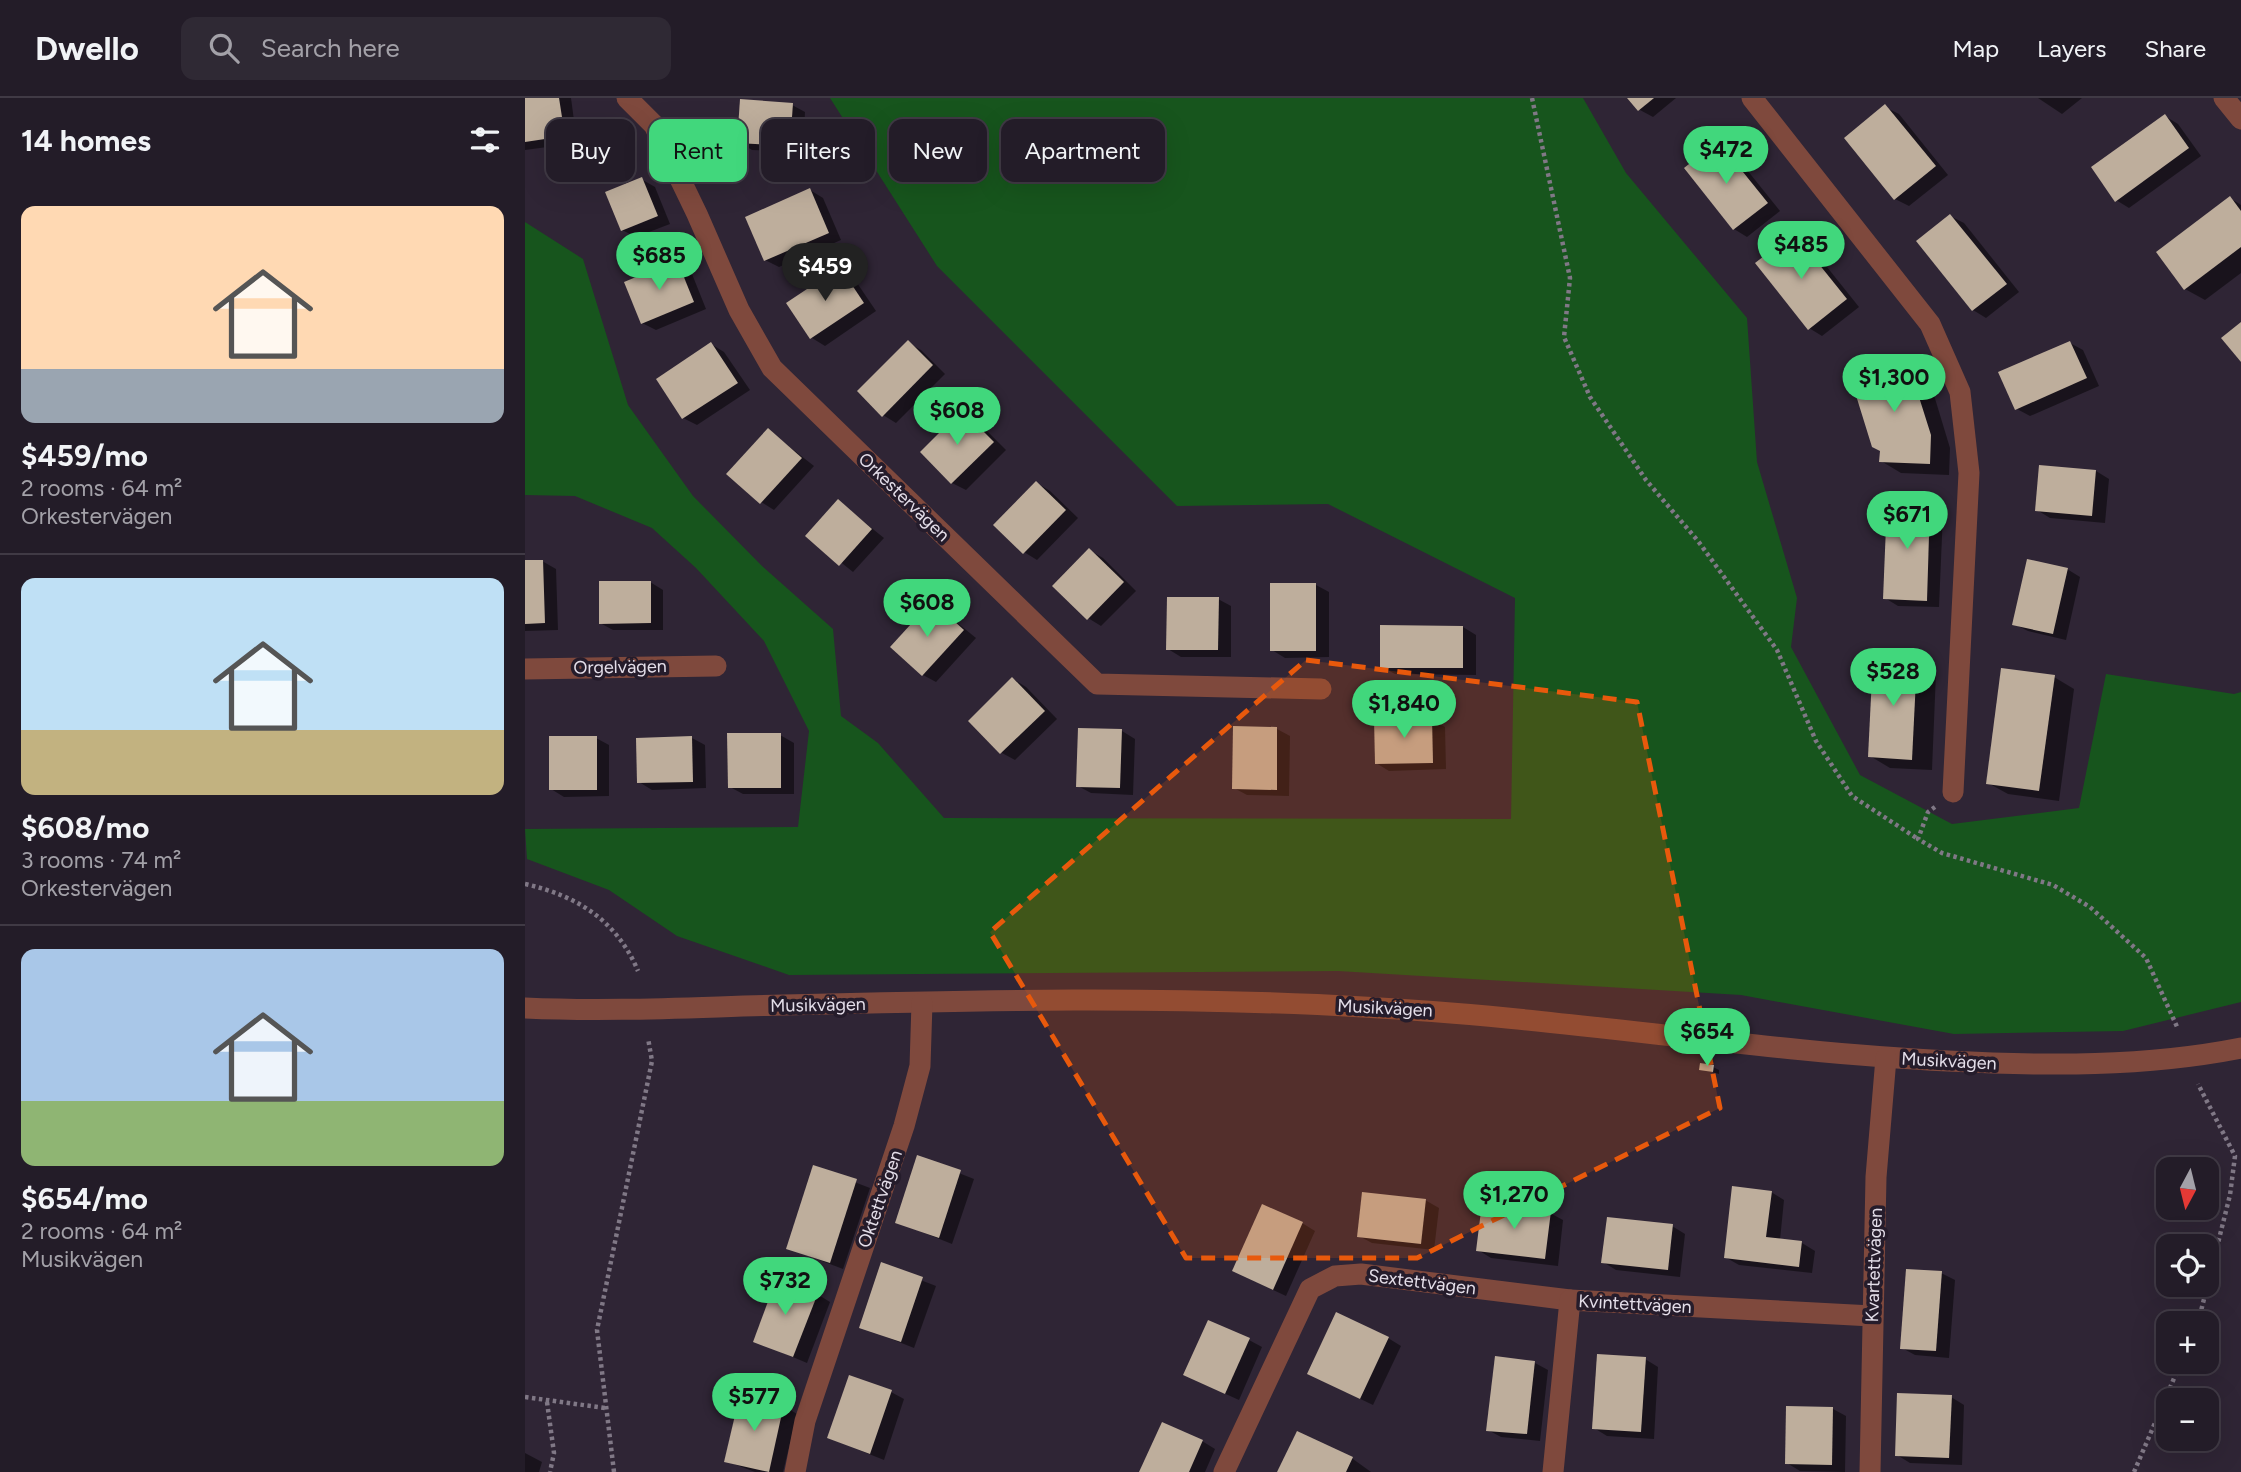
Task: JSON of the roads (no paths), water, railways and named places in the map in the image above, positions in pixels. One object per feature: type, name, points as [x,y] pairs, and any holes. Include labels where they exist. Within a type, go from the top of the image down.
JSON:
[{"type":"street","name":"Orkestervägen","points":[[627,98],[654,125],[698,214],[739,310],[772,368],[1097,684],[1321,689]]},
{"type":"street","points":[[1752,98],[1930,324],[1960,392],[1969,473],[1953,792]]},
{"type":"street","points":[[2224,98],[2241,119]]},
{"type":"street","name":"Orgelvägen","points":[[525,668],[716,666]]},
{"type":"street","name":"Musikvägen","points":[[525,1008],[634,1011],[922,1003],[1241,1000],[1449,1012],[1886,1058],[2036,1064],[2192,1057],[2241,1048]]},
{"type":"street","name":"Oktettvägen","points":[[795,1472],[805,1422],[904,1126],[920,1066],[922,1003]]},
{"type":"street","name":"Kvartettvägen","points":[[1870,1472],[1876,1177],[1886,1058]]},
{"type":"street","name":"Sextettvägen","points":[[1224,1472],[1310,1289],[1335,1276],[1361,1274],[1570,1300]]},
{"type":"street","name":"Kvintettvägen","points":[[1553,1472],[1570,1300],[1872,1316]]}]
